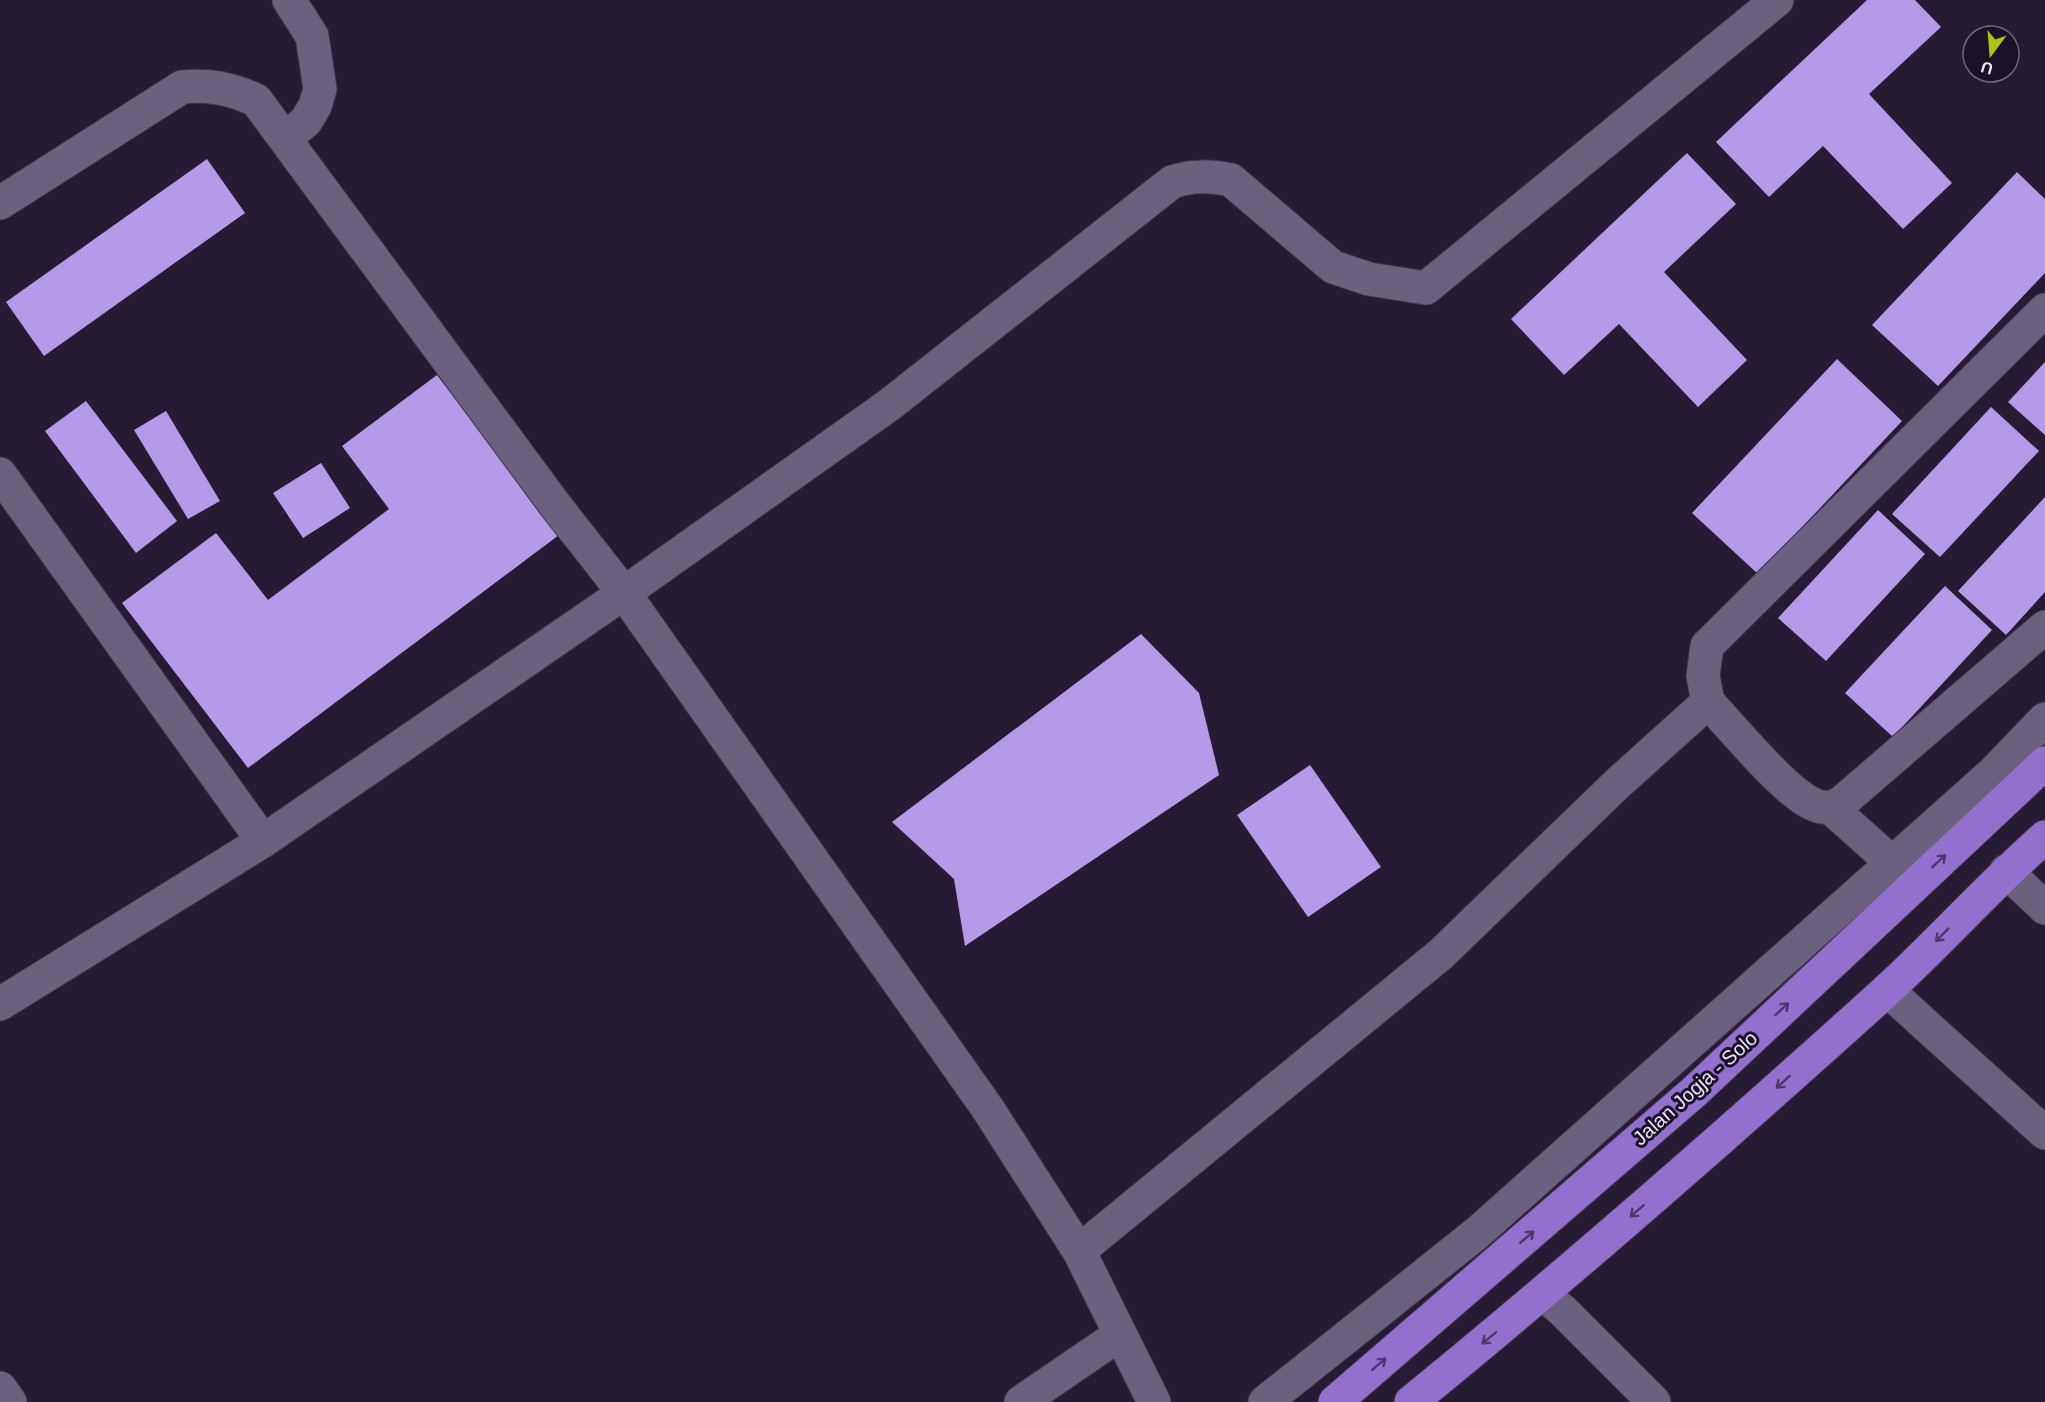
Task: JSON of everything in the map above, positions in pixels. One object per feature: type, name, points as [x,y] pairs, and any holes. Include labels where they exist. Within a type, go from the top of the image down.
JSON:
[{"type":"highway","name":"Jalan Jogja - Solo","points":[[1335,1402],[1694,1092],[1903,874],[2045,763]]},
{"type":"highway","points":[[1411,1402],[1543,1294],[1887,990],[2006,872],[2045,837]]},
{"type":"street","points":[[286,138],[306,121],[315,106],[320,89],[312,36],[289,0]]},
{"type":"street","points":[[0,1004],[263,841],[624,593],[890,405],[1172,182],[1187,177],[1211,176],[1231,180],[1333,267],[1369,279],[1426,288],[1777,0]]},
{"type":"street","points":[[0,203],[182,87],[204,84],[256,100],[286,138],[382,273],[624,593],[988,1109],[1079,1251],[1154,1402]]},
{"type":"street","points":[[1903,874],[1831,808],[1813,805],[1792,791],[1708,702],[1704,676],[1707,646],[2045,310]]},
{"type":"street","points":[[0,474],[263,841]]},
{"type":"street","points":[[1831,808],[1841,803],[2045,627]]},
{"type":"street","points":[[1079,1251],[1442,954],[1617,784],[1708,702]]},
{"type":"street","points":[[1265,1402],[1477,1233],[1903,874],[1994,772],[2045,719]]},
{"type":"street","points":[[2006,872],[2045,908]]},
{"type":"street","points":[[1887,990],[2045,1132]]},
{"type":"street","points":[[1543,1294],[1654,1402]]},
{"type":"street","points":[[1021,1402],[1119,1335]]},
{"type":"street","points":[[0,1388],[10,1402]]},
{"type":"building","points":[[1867,0],[1915,0],[1941,27],[1869,94],[1952,183],[1903,229],[1823,146],[1769,197],[1716,142]]},
{"type":"building","points":[[1687,153],[1736,204],[1664,272],[1747,360],[1698,407],[1619,324],[1564,375],[1511,319]]},
{"type":"building","points":[[207,159],[245,213],[44,356],[6,302]]},
{"type":"building","points":[[2017,172],[2045,199],[2045,273],[1938,386],[1872,325]]},
{"type":"building","points":[[1837,359],[1902,421],[1758,574],[1692,513]]},
{"type":"building","points":[[2045,362],[2045,435],[2008,402]]},
{"type":"building","points":[[437,375],[559,535],[248,768],[122,603],[216,533],[268,600],[389,509],[342,446]]},
{"type":"building","points":[[86,401],[177,521],[136,553],[45,431]]},
{"type":"building","points":[[1991,407],[2039,451],[1940,557],[1892,514]]},
{"type":"building","points":[[166,411],[220,501],[188,519],[134,430]]},
{"type":"building","points":[[321,463],[350,508],[303,538],[273,493]]},
{"type":"building","points":[[2045,497],[2045,592],[2006,635],[1958,591]]},
{"type":"building","points":[[1878,510],[1925,554],[1826,661],[1778,618]]},
{"type":"building","points":[[1945,586],[1992,630],[1893,737],[1845,693]]},
{"type":"building","points":[[1141,634],[1199,693],[1219,775],[965,946],[954,879],[892,822]]},
{"type":"building","points":[[1310,765],[1381,867],[1308,917],[1237,815]]}]
